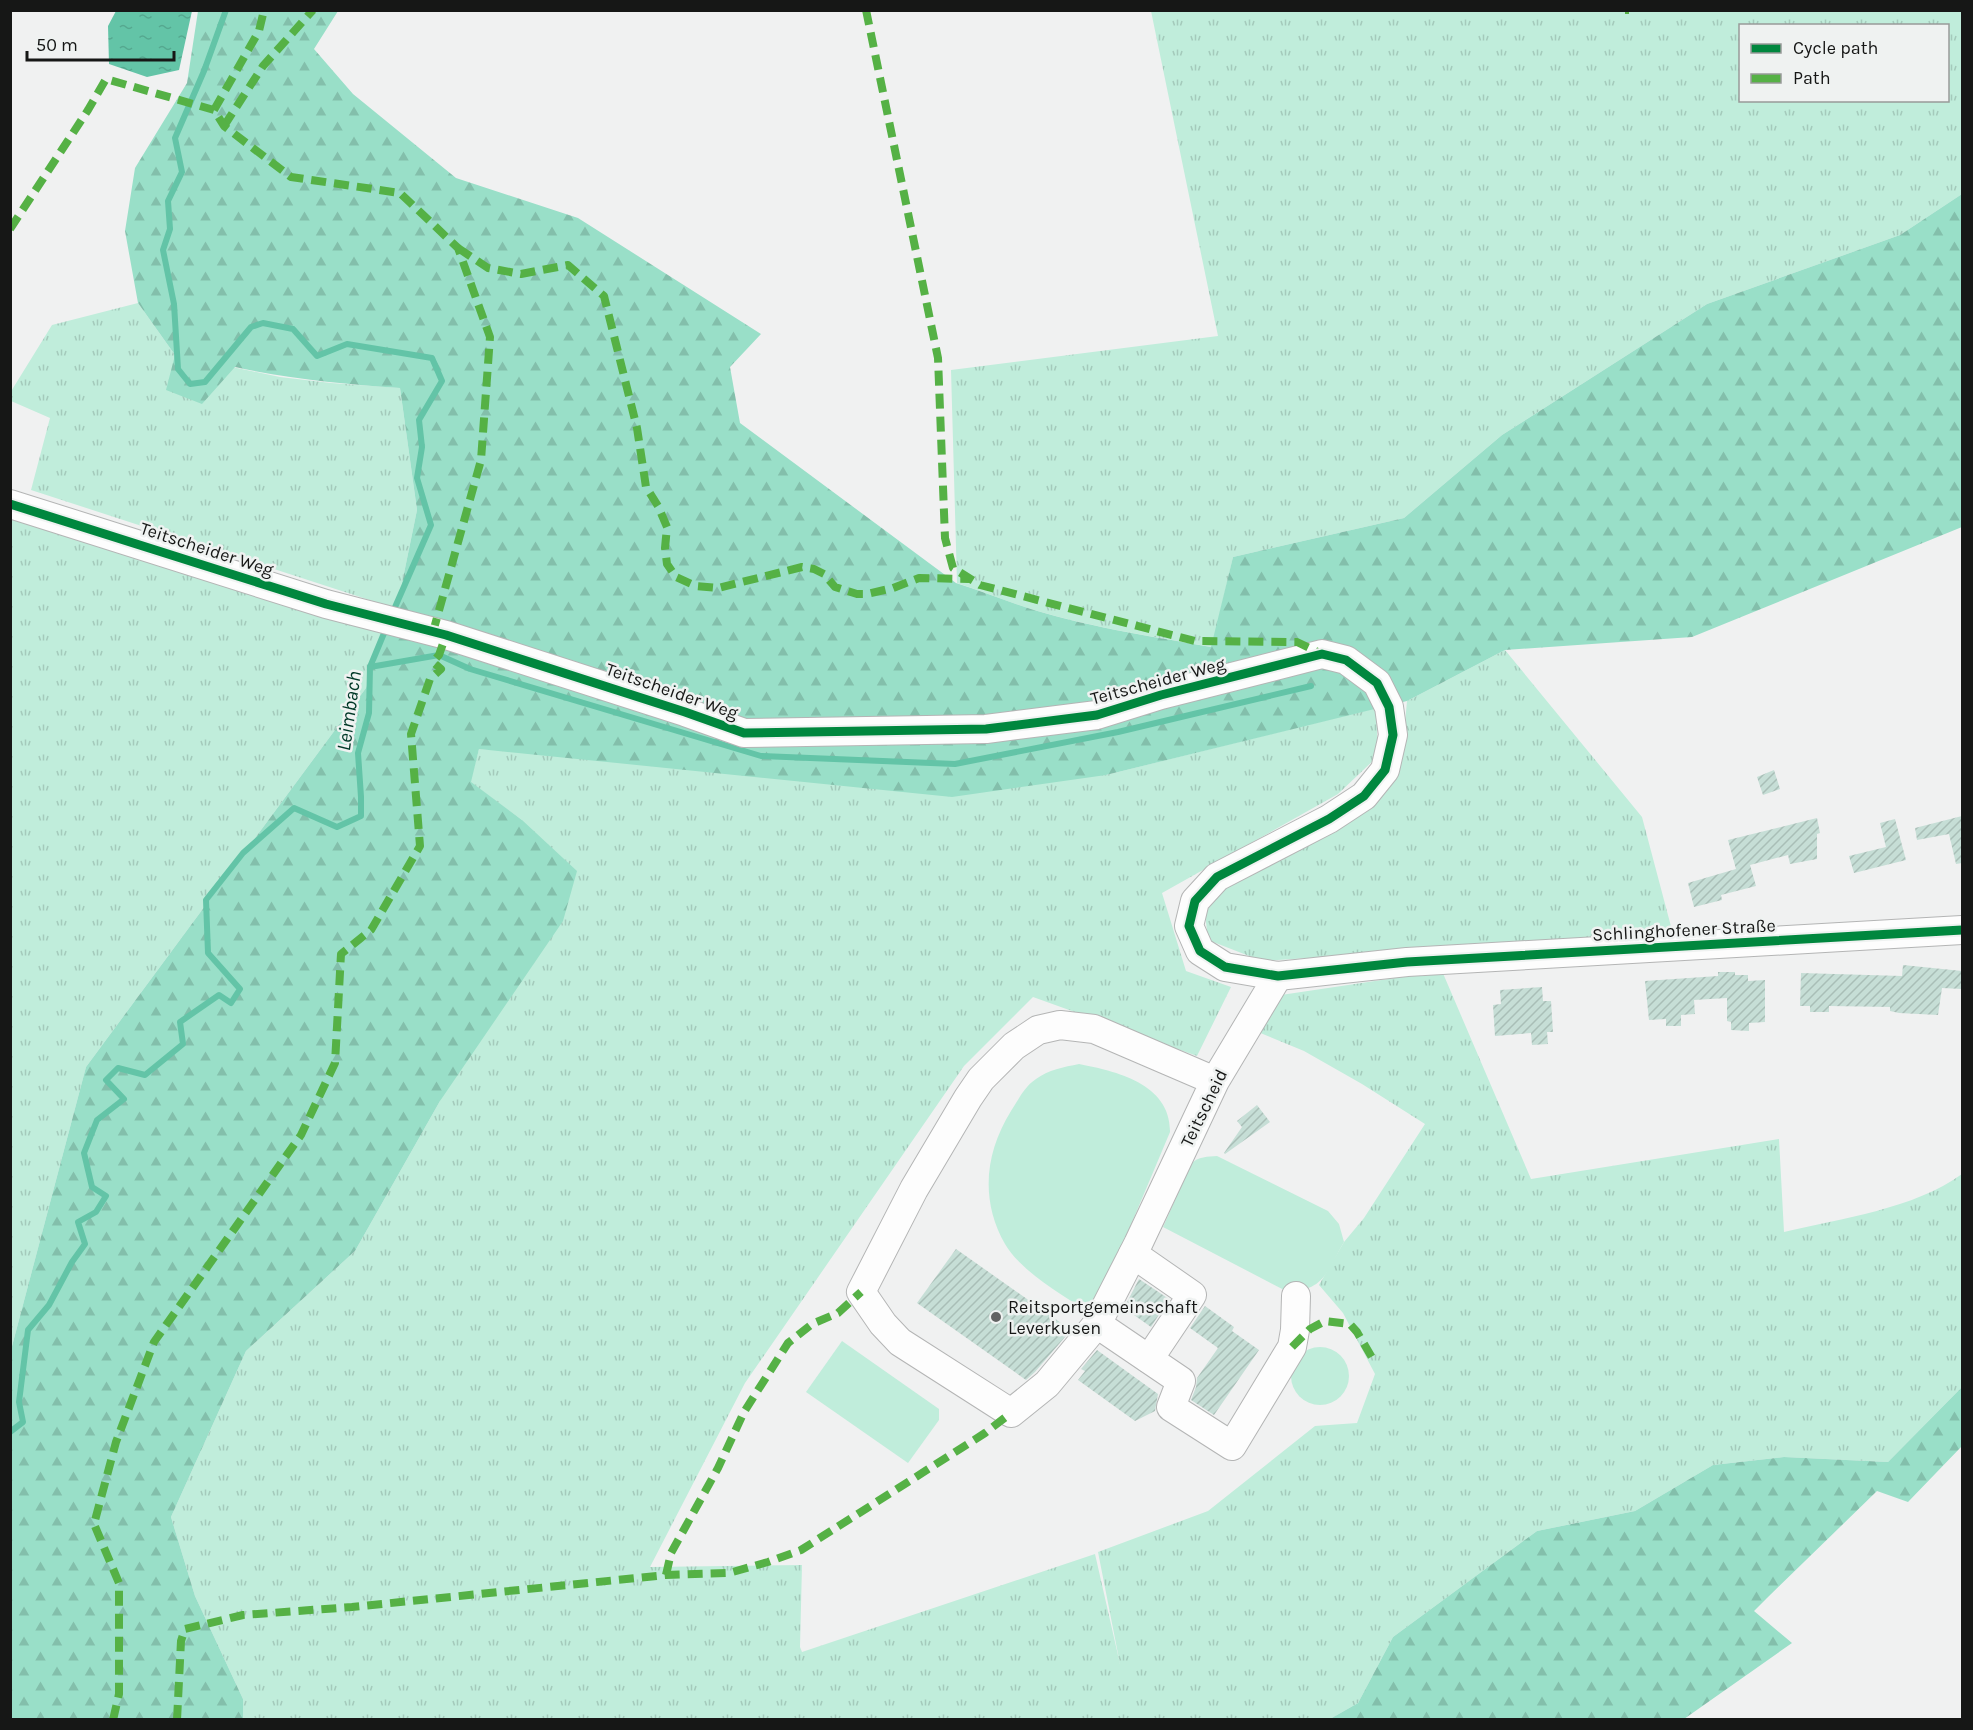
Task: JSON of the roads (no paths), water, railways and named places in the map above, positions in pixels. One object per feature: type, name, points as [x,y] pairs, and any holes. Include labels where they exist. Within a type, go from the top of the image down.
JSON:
[{"type":"street","name":"Teitscheider Weg","points":[[10,504],[326,604],[446,635],[744,733],[986,729],[1097,716],[1161,695],[1322,654],[1346,660],[1377,683],[1389,707]]},
{"type":"street","name":"Schlinghofener Straße","points":[[1389,707],[1393,735],[1385,770],[1364,796],[1329,819],[1217,877],[1196,901],[1189,926],[1200,951],[1225,967],[1278,976],[1407,962],[1962,930]]},
{"type":"street","name":"Teitscheid","points":[[1215,1081],[1094,1029],[1060,1024],[1038,1030],[1014,1046],[981,1080],[968,1098],[914,1189],[861,1292],[883,1324],[900,1342],[1011,1413],[1047,1384],[1097,1324],[1136,1249],[1215,1081],[1278,976]]},
{"type":"street","points":[[1136,1249],[1192,1295],[1149,1359]]},
{"type":"street","points":[[1097,1324],[1181,1381],[1171,1407],[1232,1446],[1292,1347],[1296,1296]]},
{"type":"water","points":[[116,11],[192,11],[179,70],[147,77],[109,64],[108,26]]},
{"type":"waterway","name":"Leimbach","points":[[226,10],[204,71],[175,138],[182,172],[168,201],[170,229],[163,250],[174,304],[178,369],[190,384],[205,382],[251,327],[263,323],[293,329],[317,356],[347,344],[432,358],[442,381],[419,420],[422,447],[417,478],[431,525],[392,614]]},
{"type":"waterway","name":"Leimbach","points":[[10,1432],[23,1422],[19,1402],[28,1330],[49,1305],[72,1262],[85,1244],[78,1222],[96,1212],[106,1196],[92,1187],[84,1153],[97,1120],[124,1099],[106,1080],[118,1068],[145,1075],[183,1044],[180,1022],[219,995],[231,1003],[240,989],[208,953],[206,900],[243,853],[294,808],[337,827],[361,816],[358,753],[369,713],[370,667],[387,626]]},
{"type":"waterway","points":[[370,667],[439,655],[470,669],[761,756],[955,764],[1118,732],[1311,686]]},
{"type":"place","name":"Reitsportgemeinschaft Leverkusen","points":[[996,1317]]}]
